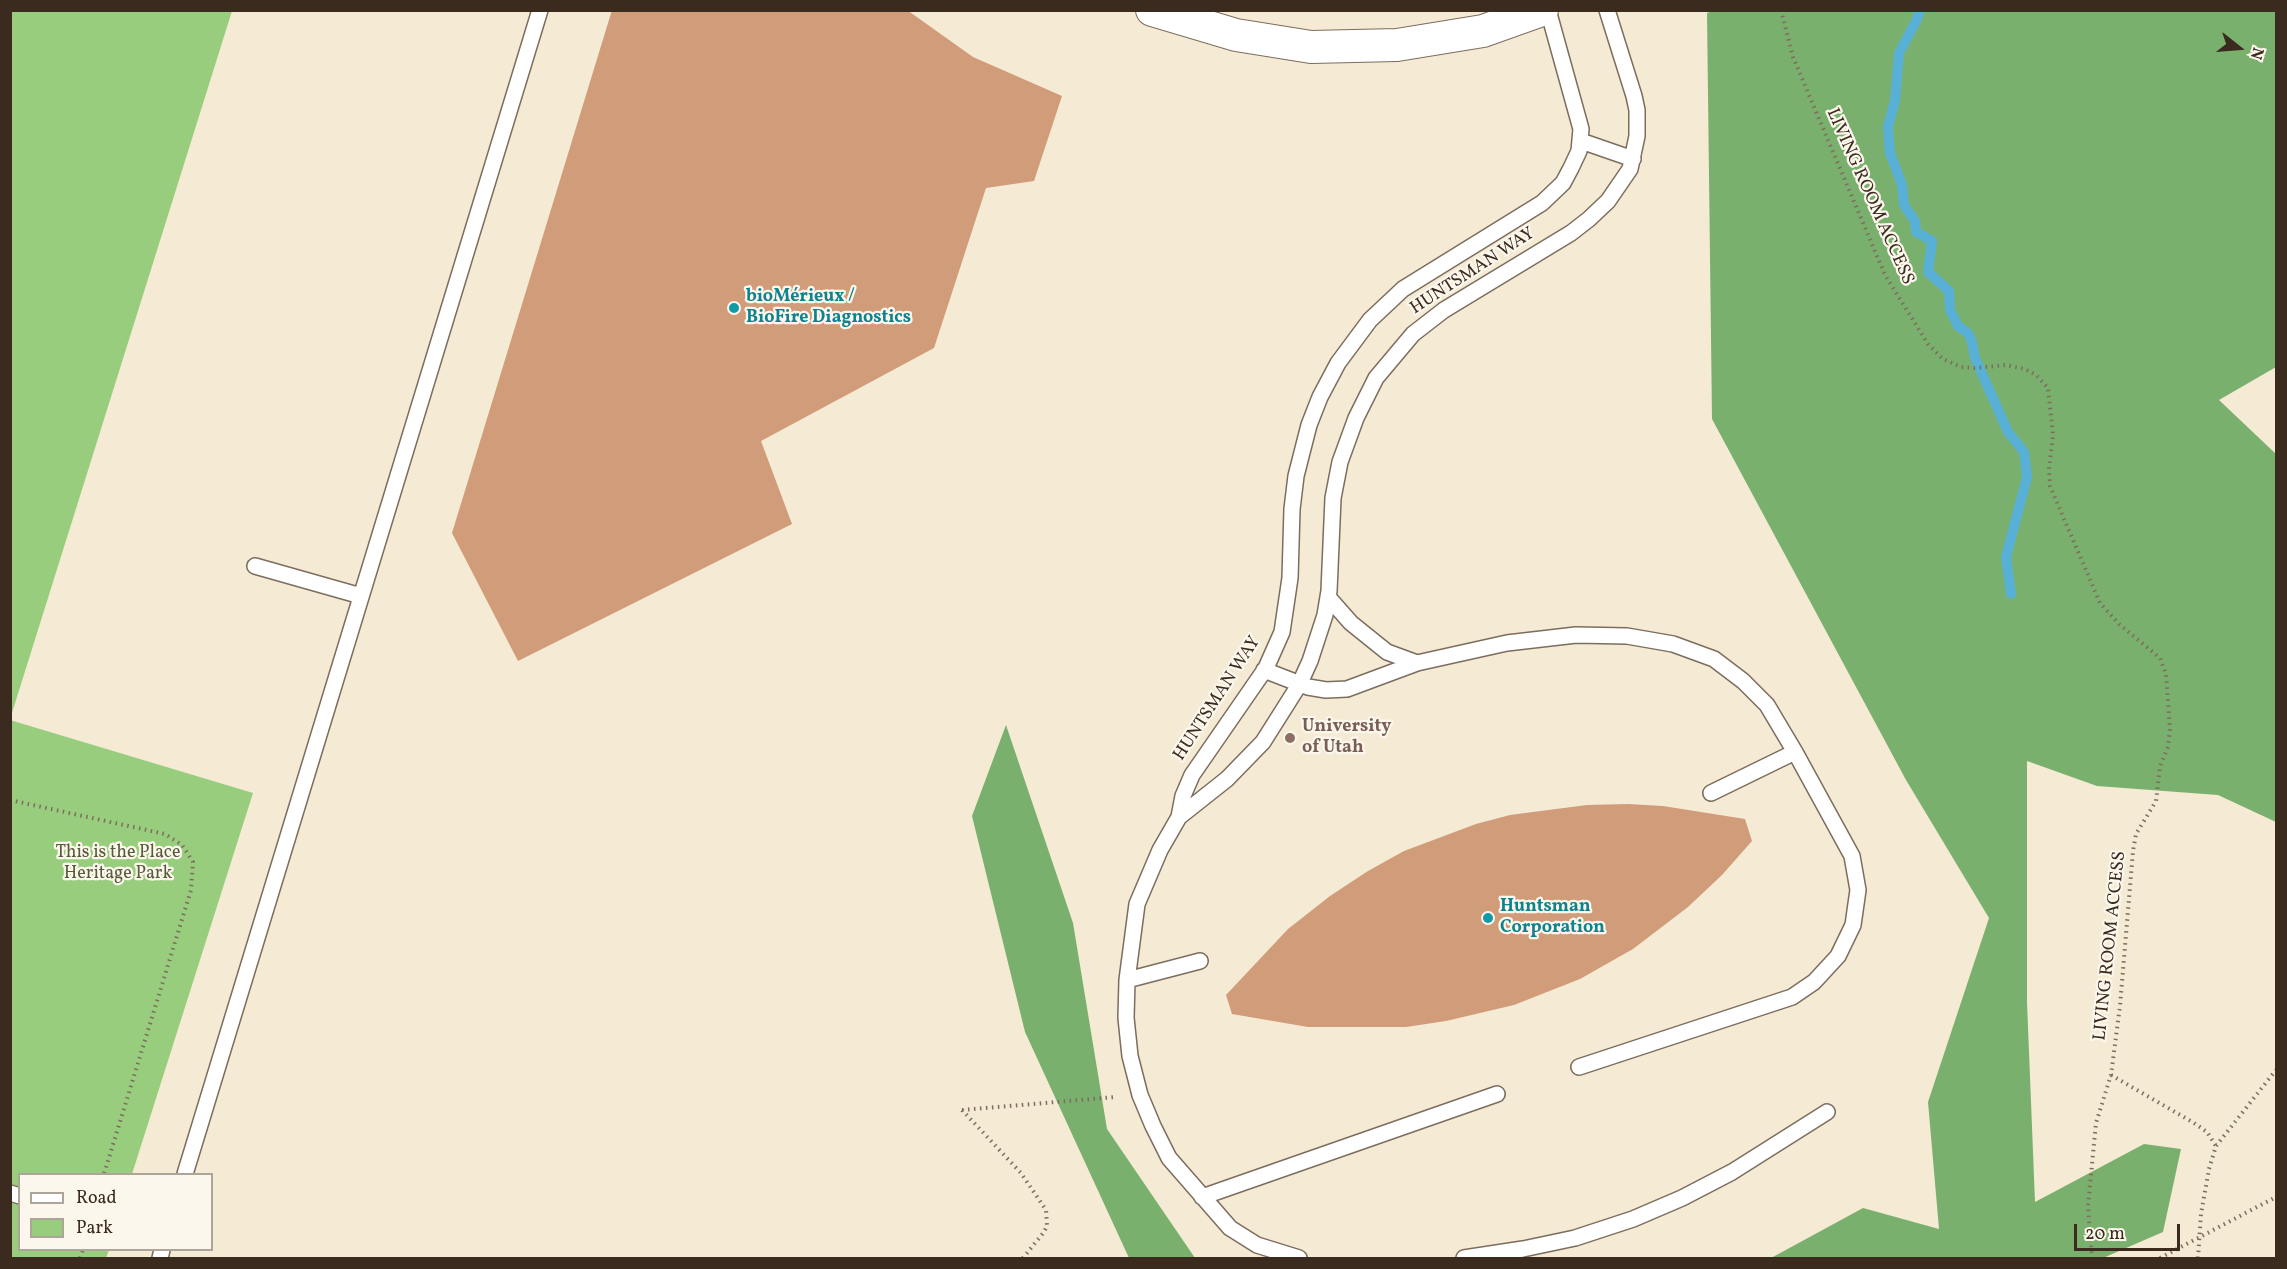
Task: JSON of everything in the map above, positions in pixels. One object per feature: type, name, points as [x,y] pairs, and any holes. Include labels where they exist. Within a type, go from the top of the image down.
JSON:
[{"type":"street","points":[[1152,10],[1236,35],[1311,47],[1397,45],[1483,31],[1542,10]]},
{"type":"lane","points":[[185,1173],[540,10]]},
{"type":"lane","name":"HUNTSMAN WAY","points":[[1299,1258],[1257,1245],[1230,1228],[1169,1158],[1152,1126],[1140,1095],[1129,1047],[1126,1018],[1127,980],[1137,903],[1160,850],[1179,817],[1183,796],[1192,775],[1264,670],[1282,632],[1290,578],[1292,509],[1301,451],[1320,397],[1338,363],[1370,320],[1403,289],[1553,194],[1563,183],[1579,151],[1581,141],[1579,118],[1548,10]]},
{"type":"lane","name":"HUNTSMAN WAY","points":[[1179,817],[1227,779],[1263,742],[1299,685],[1310,661],[1320,634],[1332,569],[1336,479],[1346,441],[1365,396],[1377,378],[1413,334],[1444,310],[1589,219],[1608,201],[1630,169],[1637,136],[1637,110],[1607,10]]},
{"type":"lane","points":[[1581,141],[1633,159]]},
{"type":"lane","points":[[255,566],[362,596]]},
{"type":"lane","points":[[1328,597],[1350,623],[1388,652],[1417,663]]},
{"type":"lane","points":[[1264,670],[1299,685],[1326,690],[1347,689],[1417,663],[1507,643],[1576,635],[1627,636],[1673,644],[1714,659],[1743,681],[1767,705],[1852,856],[1858,890],[1853,925],[1838,956],[1814,982],[1792,997],[1579,1067]]},
{"type":"lane","points":[[1711,793],[1795,752]]},
{"type":"lane","points":[[1127,980],[1200,961]]},
{"type":"lane","points":[[1202,1197],[1497,1094]]},
{"type":"lane","points":[[1464,1258],[1575,1238],[1633,1219],[1682,1198],[1732,1172],[1827,1112]]},
{"type":"path","name":"LIVING ROOM ACCESS","points":[[1781,10],[1793,57],[1885,275],[1928,344],[1943,359],[1961,367],[2006,365],[2025,369],[2036,375],[2048,388],[2053,435],[2049,469],[2050,486],[2100,603],[2119,624],[2160,658],[2166,674],[2170,729],[2168,747],[2160,766],[2156,801],[2136,834],[2120,1006],[2111,1075],[2096,1123],[2088,1206],[2092,1258]]},
{"type":"path","points":[[10,800],[165,834],[182,845],[193,862],[191,890],[105,1173]]},
{"type":"path","points":[[2198,1258],[2198,1238],[2209,1169],[2216,1146],[2277,1070]]},
{"type":"path","points":[[2111,1075],[2194,1123],[2207,1132],[2216,1146]]},
{"type":"path","points":[[1023,1258],[1044,1233],[1046,1210],[1021,1173],[962,1110],[1140,1095]]},
{"type":"path","points":[[2160,1258],[2277,1197]]},
{"type":"green space","points":[[1715,10],[2276,11],[2276,367],[2219,400],[2276,454],[2276,822],[2218,795],[2097,786],[2027,761],[2027,1002],[2035,1202],[2144,1144],[2181,1149],[2163,1232],[2103,1258],[1771,1258],[1863,1208],[1939,1229],[1928,1102],[1989,918],[1906,780],[1712,419],[1707,13]]},
{"type":"green space","points":[[10,11],[232,11],[11,716]]},
{"type":"green space","name":"This is the Place Heritage Park","points":[[10,720],[253,793],[132,1173],[18,1173],[18,1251],[109,1251],[106,1258],[11,1258]]},
{"type":"green space","points":[[1006,725],[1073,923],[1107,1129],[1195,1258],[1129,1258],[1025,1032],[972,816]]},
{"type":"building","name":"bioMérieux / BioFire Diagnostics","points":[[612,10],[907,10],[973,57],[1062,96],[1034,181],[986,188],[934,348],[761,441],[792,524],[518,661],[452,533]]},
{"type":"building","name":"Huntsman Corporation","points":[[1587,805],[1663,806],[1745,819],[1752,841],[1722,875],[1688,907],[1633,949],[1580,979],[1514,1005],[1446,1021],[1406,1027],[1308,1027],[1232,1014],[1226,995],[1288,929],[1330,896],[1404,851],[1476,824],[1510,815]]},
{"type":"waterway","points":[[1920,10],[1899,53],[1895,100],[1888,127],[1890,153],[1902,185],[1904,205],[1915,221],[1916,232],[1932,241],[1928,272],[1949,291],[1950,310],[1958,326],[1968,333],[1975,358],[2008,432],[2024,452],[2027,477],[2006,557],[2011,594]]},
{"type":"place","name":"bioMérieux / BioFire Diagnostics","points":[[734,308]]},
{"type":"place","name":"University of Utah","points":[[1290,738]]},
{"type":"place","name":"Huntsman Corporation","points":[[1488,918]]}]
